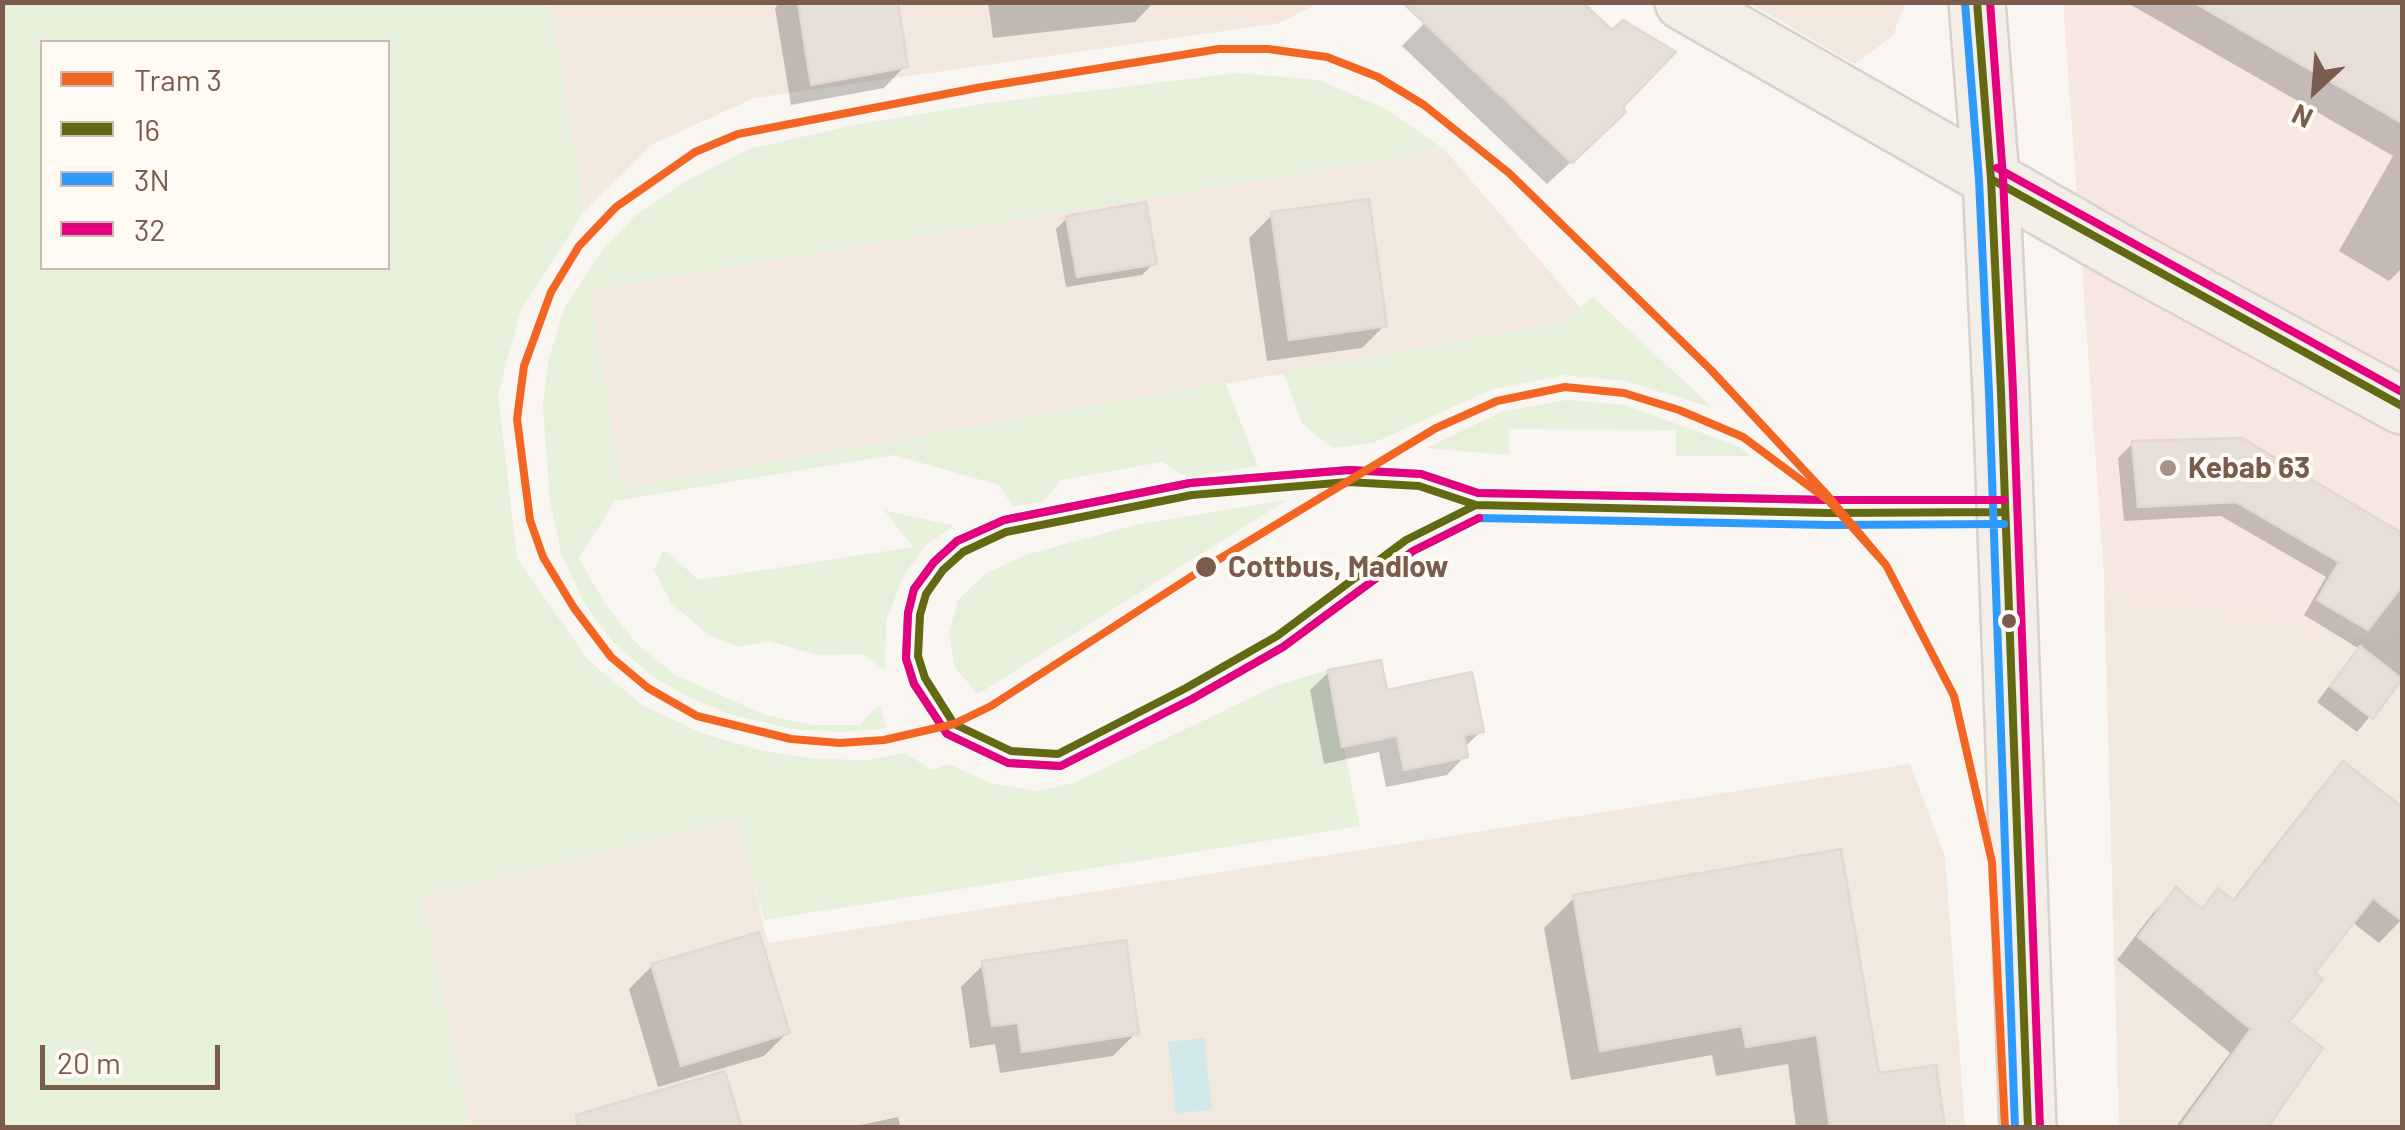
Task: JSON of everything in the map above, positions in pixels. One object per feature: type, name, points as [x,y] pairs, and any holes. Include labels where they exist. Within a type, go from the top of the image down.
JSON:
[{"type":"main road","points":[[1683,2],[2124,255],[2402,406]]},
{"type":"main road","points":[[1977,2],[1991,179],[2028,1128]]},
{"type":"shaded area","points":[[550,3],[1315,5],[1280,23],[754,98],[651,145],[585,210]]},
{"type":"shaded area","points":[[1750,3],[1905,3],[1893,36],[1854,64]]},
{"type":"shaded area","points":[[2063,3],[2402,3],[2402,617],[2387,640],[2105,589]]},
{"type":"shaded area","points":[[1445,150],[1591,320],[622,489],[590,289]]},
{"type":"shaded area","points":[[2104,588],[2386,640],[2402,617],[2402,1127],[2119,1127]]},
{"type":"shaded area","points":[[1910,764],[1945,856],[1965,1127],[471,1127],[421,897],[738,819],[768,943]]},
{"type":"green space","points":[[2,3],[550,3],[585,210],[520,312],[498,394],[517,558],[588,660],[642,705],[704,734],[763,751],[818,759],[867,760],[905,753],[932,770],[949,764],[989,783],[1037,791],[1074,783],[1275,686],[1328,670],[1360,826],[764,920],[737,819],[422,897],[471,1127],[3,1127]]},
{"type":"green space","points":[[1237,73],[1319,80],[1386,109],[1445,150],[590,290],[622,488],[1225,382],[1258,466],[1187,477],[1162,462],[1061,480],[1043,502],[1012,506],[999,485],[894,455],[615,501],[579,558],[605,604],[638,645],[675,675],[765,715],[812,725],[860,725],[880,707],[887,728],[841,732],[792,729],[732,715],[690,698],[652,676],[613,642],[585,604],[562,556],[550,501],[543,406],[548,362],[564,309],[600,253],[636,215],[686,181],[749,149],[854,125],[982,104]]},
{"type":"green space","points":[[1593,297],[1713,408],[1626,381],[1564,375],[1493,389],[1373,443],[1332,448],[1302,423],[1283,372],[1561,323]]},
{"type":"green space","points":[[1567,400],[1624,405],[1738,446],[1751,456],[1676,456],[1676,430],[1509,429],[1509,455],[1427,448],[1501,412]]},
{"type":"green space","points":[[1287,500],[978,694],[955,668],[949,633],[958,600],[985,574],[1025,555],[1135,525]]},
{"type":"green space","points":[[884,510],[954,526],[925,546],[903,577],[886,621],[885,670],[863,654],[818,655],[769,641],[738,647],[710,636],[671,603],[654,570],[664,550],[699,580],[913,547]]},
{"type":"water","points":[[1204,1038],[1212,1110],[1176,1113],[1168,1042]]},
{"type":"building","points":[[798,2],[898,2],[908,67],[811,85]]},
{"type":"building","points":[[1402,2],[1582,2],[1612,30],[1623,20],[1676,52],[1623,107],[1626,112],[1572,163]]},
{"type":"building","points":[[2193,2],[2402,2],[2402,123]]},
{"type":"building","points":[[1369,199],[1387,326],[1289,340],[1271,212]]},
{"type":"building","points":[[1146,202],[1157,264],[1077,277],[1066,216]]},
{"type":"building","points":[[2242,438],[2402,533],[2402,586],[2368,630],[2317,600],[2339,562],[2236,502],[2138,507],[2132,441]]},
{"type":"building","points":[[2360,646],[2402,679],[2373,719],[2330,686]]},
{"type":"building","points":[[1381,660],[1387,690],[1472,672],[1484,732],[1464,735],[1468,757],[1404,770],[1397,736],[1342,747],[1328,670]]},
{"type":"building","points":[[2343,761],[2402,807],[2402,921],[2373,898],[2315,973],[2323,979],[2289,1022],[2323,1048],[2267,1128],[2179,1128],[2251,1029],[2138,937],[2176,887],[2202,909],[2218,888],[2234,901]]},
{"type":"building","points":[[1841,849],[1879,1073],[1936,1065],[1945,1128],[1830,1128],[1817,1035],[1746,1047],[1742,1026],[1600,1051],[1573,895]]},
{"type":"building","points":[[759,932],[790,1033],[681,1066],[651,964]]},
{"type":"building","points":[[1126,940],[1139,1034],[1022,1052],[1018,1023],[992,1026],[982,961]]},
{"type":"building","points":[[725,1071],[742,1128],[578,1128],[576,1115]]},
{"type":"tram line","name":"3","points":[[1219,49],[1268,49],[1327,57],[1378,77],[1424,105],[1509,173],[1711,370],[1828,496],[1886,565],[1829,501],[1743,437],[1679,410],[1624,393],[1565,387],[1497,401],[1436,428],[1206,567],[991,706],[954,724],[884,740],[840,743],[791,739],[697,716],[648,688],[611,657],[574,608],[543,557],[530,520],[517,419],[524,366],[551,292],[579,246],[616,207],[695,152],[738,134],[982,87],[1219,49]]},
{"type":"tram line","name":"3","points":[[1886,565],[1954,696]]},
{"type":"tram line","name":"3","points":[[1886,565],[1954,696]]},
{"type":"tram line","name":"3","points":[[1954,696],[1992,862]]},
{"type":"tram line","name":"3","points":[[1954,696],[1992,862]]},
{"type":"tram line","name":"3","points":[[1992,862],[2005,1128]]},
{"type":"tram line","name":"3","points":[[1992,862],[2005,1128]]},
{"type":"transit line","name":"16","points":[[1977,2],[1991,179],[2001,392],[2028,1128]]},
{"type":"transit line","name":"32","points":[[1990,2],[2013,391],[2040,1128]]},
{"type":"transit line","name":"3N","points":[[1965,3],[1979,180],[1989,393],[2015,1128]]},
{"type":"transit line","name":"32","points":[[1997,168],[2402,392]]},
{"type":"transit line","name":"16","points":[[1991,179],[2402,406]]},
{"type":"transit line","name":"3N","points":[[2004,500],[1478,493],[1421,474],[1349,470],[1190,483],[1004,520],[957,541],[934,562],[914,589],[908,613],[906,658],[914,684],[947,734],[1008,763],[1060,766],[1192,699],[1283,647],[1413,551],[1479,518],[2004,524]]},
{"type":"transit line","name":"32","points":[[1479,518],[1413,551],[1283,647],[1061,766],[1008,763],[947,734],[914,684],[906,659],[908,613],[914,589],[934,562],[957,541],[1004,520],[1190,483],[1349,470],[1421,474],[1478,493],[2004,500]]},
{"type":"transit line","name":"16","points":[[1348,482],[1419,486],[1476,505],[1406,540],[1277,636],[1058,754],[1011,751],[954,724],[925,678],[918,656],[920,615],[926,594],[943,570],[963,552],[1006,532],[1192,495],[1348,482]]},
{"type":"transit line","name":"16","points":[[1476,505],[1829,513],[2004,512]]},
{"type":"place","name":"Kebab 63","points":[[2168,468]]},
{"type":"place","name":"Cottbus, Madlow","points":[[1206,567]]}]
